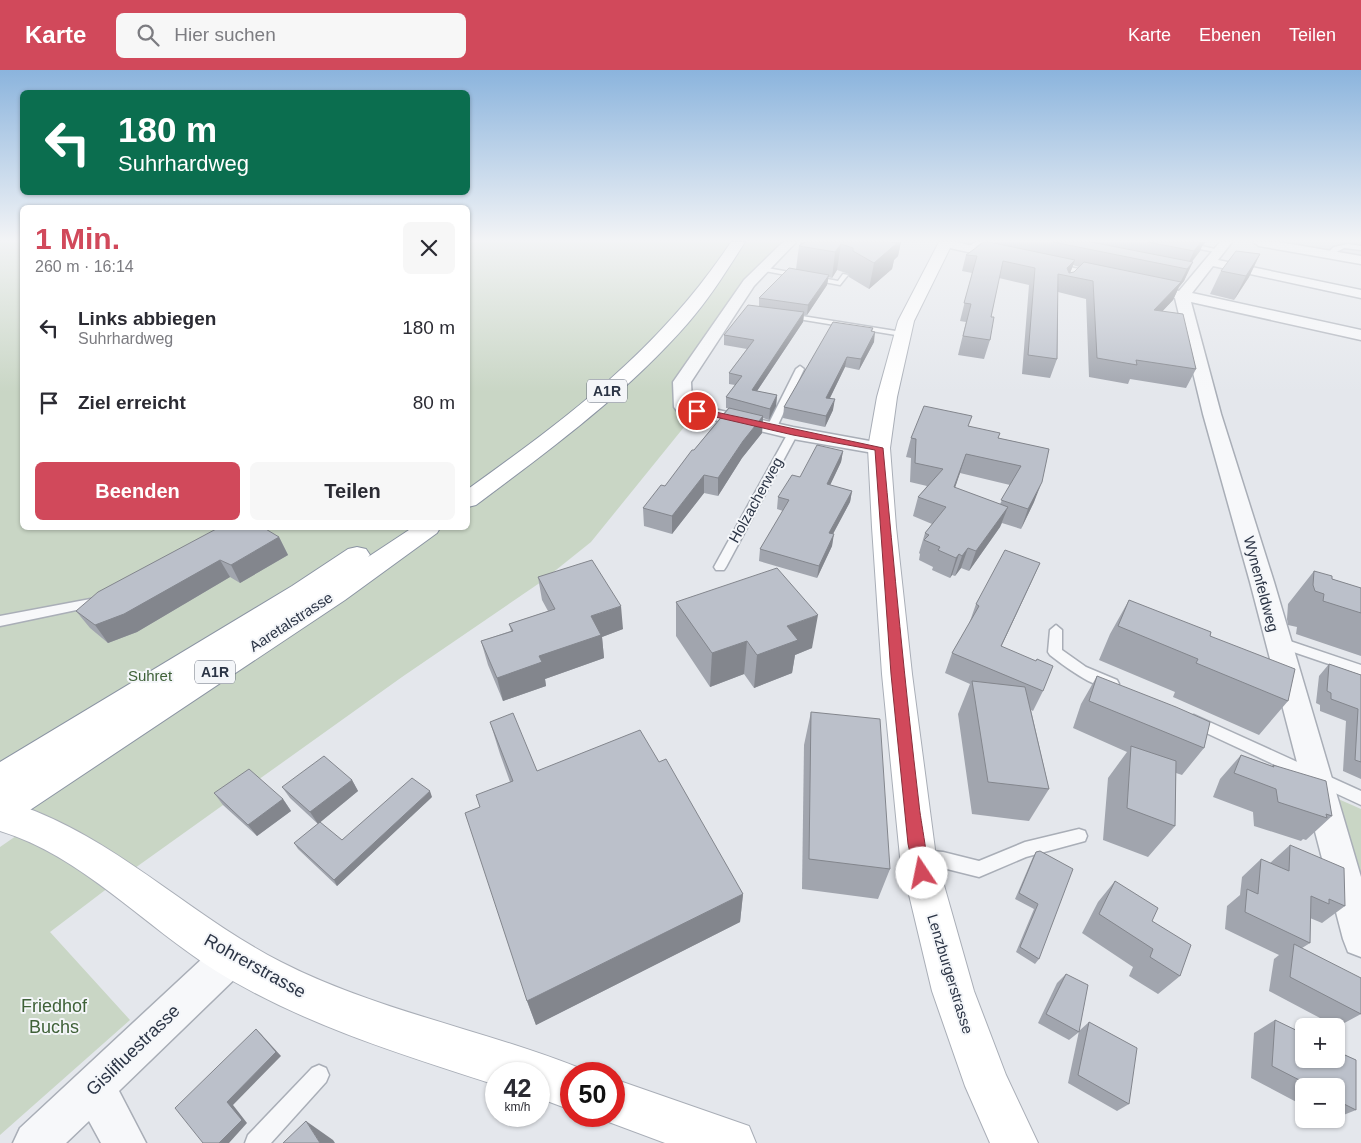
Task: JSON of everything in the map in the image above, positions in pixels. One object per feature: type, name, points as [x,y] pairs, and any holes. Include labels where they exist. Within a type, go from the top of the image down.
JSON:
[{"type":"main road","name":"A1R","points":[[470,498],[561,430],[631,370],[678,323],[702,292]]},
{"type":"main road","name":"Lenzburgerstrasse","points":[[920,292],[902,334],[879,448],[897,674],[918,857],[953,991],[988,1086],[1005,1140]]},
{"type":"main road","name":"A1R","points":[[470,478],[537,428],[590,385],[645,335],[672,306]]},
{"type":"main road","name":"Aaretalstrasse","points":[[0,780],[302,592],[395,530]]},
{"type":"main road","name":"Aaretalstrasse","points":[[11,817],[425,530]]},
{"type":"main road","name":"Rohrerstrasse","points":[[11,817],[56,835],[99,862],[150,902],[231,957],[277,982],[361,1018],[495,1062]]},
{"type":"main road","points":[[625,1106],[732,1143]]},
{"type":"street","points":[[745,292],[739,308],[682,382],[682,407],[793,432],[879,448]]},
{"type":"street","name":"Wynenfeldweg","points":[[1189,292],[1212,414],[1361,939]]},
{"type":"street","points":[[1217,292],[1361,335]]},
{"type":"street","name":"Gislifluestrasse","points":[[35,1143],[231,957]]},
{"type":"street","points":[[94,1087],[124,1143]]},
{"type":"lane","points":[[774,313],[902,334]]},
{"type":"lane","points":[[772,427],[800,369]]},
{"type":"lane","name":"Holzacherweg","points":[[720,567],[793,432]]},
{"type":"lane","points":[[0,621],[114,599]]},
{"type":"lane","points":[[1056,630],[1055,652],[1081,671],[1125,690]]},
{"type":"lane","points":[[1277,642],[1361,670]]},
{"type":"lane","points":[[1177,713],[1316,779],[1361,798]]},
{"type":"lane","points":[[918,857],[943,860],[978,869],[1025,850],[1079,836]]},
{"type":"lane","points":[[256,1143],[319,1075]]},
{"type":"green space","name":"Suhret","points":[[0,292],[20,292],[20,530],[470,530],[470,292],[748,292],[697,358],[683,407],[697,411],[591,542],[541,582],[402,677],[121,878],[50,932],[130,1020],[0,1135],[0,847],[32,825],[0,819]]},
{"type":"green space","points":[[1336,798],[1361,809],[1361,884]]},
{"type":"building","points":[[765,292],[817,292],[808,305],[759,298]]},
{"type":"building","points":[[967,292],[996,292],[991,317],[994,317],[990,340],[963,336],[971,304],[964,303]]},
{"type":"building","points":[[1033,292],[1058,292],[1057,359],[1028,355]]},
{"type":"building","points":[[1094,292],[1171,292],[1154,310],[1183,314],[1196,369],[1136,360],[1137,365],[1097,358]]},
{"type":"building","points":[[748,305],[804,312],[752,390],[777,395],[770,409],[726,397],[742,376],[729,373],[754,340],[724,335]]},
{"type":"building","points":[[833,322],[873,328],[871,331],[875,332],[861,359],[847,357],[826,398],[835,399],[826,416],[784,407]]},
{"type":"building","points":[[924,406],[972,416],[968,426],[1000,433],[998,438],[1049,449],[1042,482],[1028,509],[1001,500],[1021,466],[966,454],[954,487],[1008,507],[976,551],[968,548],[962,556],[959,554],[956,558],[938,550],[940,547],[924,540],[929,535],[925,533],[946,507],[918,497],[943,469],[915,463],[916,439],[911,438]]},
{"type":"building","points":[[729,408],[763,416],[743,441],[718,478],[704,475],[672,516],[643,508],[661,485],[665,486],[692,450],[694,450]]},
{"type":"building","points":[[817,445],[843,451],[827,484],[852,491],[829,533],[834,534],[819,566],[760,549],[789,500],[778,497],[792,475],[800,477]]},
{"type":"building","points":[[214,530],[267,530],[279,537],[231,565],[220,560],[124,614],[95,625],[76,611],[98,592]]},
{"type":"building","points":[[1005,550],[1040,563],[1001,646],[1053,666],[1043,691],[952,653],[979,606],[976,604]]},
{"type":"building","points":[[592,560],[621,606],[591,616],[601,635],[539,656],[542,662],[497,678],[481,641],[513,631],[509,624],[555,609],[538,577]]},
{"type":"building","points":[[777,568],[818,615],[787,626],[798,640],[757,655],[747,641],[712,653],[676,602]]},
{"type":"building","points":[[1314,571],[1361,588],[1361,613],[1323,601],[1324,594],[1315,591],[1313,585]]},
{"type":"building","points":[[1129,600],[1211,632],[1210,636],[1295,669],[1288,701],[1196,663],[1198,659],[1118,626]]},
{"type":"building","points":[[1329,664],[1361,675],[1361,762],[1355,760],[1358,709],[1331,699],[1331,693],[1327,691]]},
{"type":"building","points":[[1097,676],[1210,722],[1204,748],[1089,701]]},
{"type":"building","points":[[972,681],[1025,687],[1049,789],[988,782]]},
{"type":"building","points":[[811,712],[880,719],[890,869],[809,859]]},
{"type":"building","points":[[513,713],[537,771],[640,730],[659,762],[666,759],[743,894],[527,1001],[465,813],[480,807],[476,795],[513,781],[490,722]]},
{"type":"building","points":[[1131,746],[1176,761],[1175,826],[1127,808]]},
{"type":"building","points":[[1241,755],[1274,767],[1273,765],[1326,781],[1332,816],[1326,814],[1327,818],[1278,802],[1276,789],[1234,773]]},
{"type":"building","points":[[324,756],[352,780],[310,812],[282,787]]},
{"type":"building","points":[[249,769],[283,799],[248,825],[214,793]]},
{"type":"building","points":[[412,778],[430,791],[334,880],[294,843],[320,822],[342,840]]},
{"type":"building","points":[[1290,845],[1344,868],[1345,906],[1329,899],[1329,904],[1311,896],[1310,943],[1245,912],[1247,889],[1258,894],[1261,859],[1289,871]]},
{"type":"building","points":[[1040,851],[1073,869],[1039,959],[1020,947],[1038,904],[1019,893],[1036,852]]},
{"type":"building","points":[[1115,881],[1158,908],[1152,921],[1191,945],[1180,976],[1150,957],[1153,949],[1099,914]]},
{"type":"building","points":[[1294,944],[1361,978],[1361,1014],[1290,977]]},
{"type":"building","points":[[1066,974],[1088,985],[1079,1032],[1046,1014]]},
{"type":"building","points":[[1275,1020],[1295,1030],[1295,1068],[1345,1068],[1345,1055],[1356,1060],[1356,1110],[1345,1104],[1345,1078],[1295,1078],[1272,1066]]},
{"type":"building","points":[[1089,1022],[1137,1048],[1129,1104],[1078,1075]]},
{"type":"building","points":[[256,1029],[276,1052],[227,1102],[242,1120],[219,1143],[203,1143],[175,1108]]},
{"type":"building","points":[[306,1121],[320,1143],[283,1143]]},
{"type":"route","points":[[697,411],[879,448],[897,674],[916,844],[922,873]]},
{"type":"park label","name":"Friedhof Buchs","points":[[54,1016]]}]
